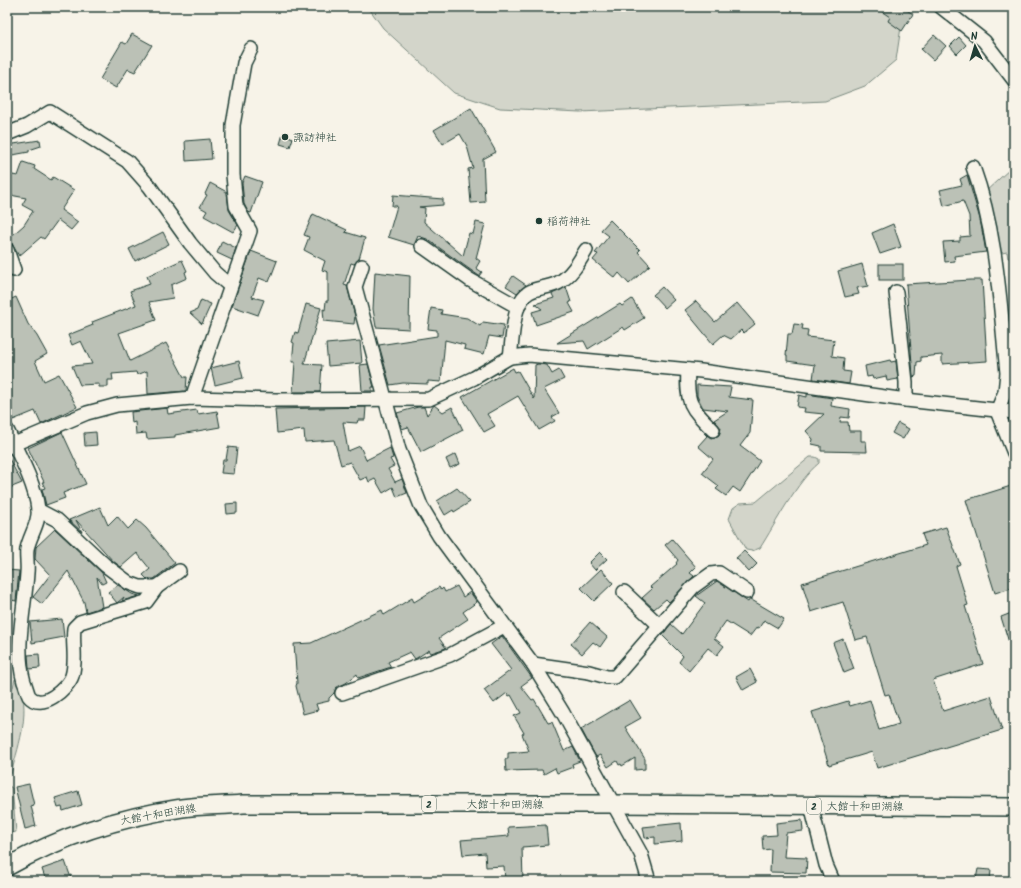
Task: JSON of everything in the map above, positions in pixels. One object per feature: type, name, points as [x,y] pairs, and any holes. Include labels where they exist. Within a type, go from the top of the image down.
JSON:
[{"type":"main road","name":"大館十和田湖線","points":[[7,867],[28,855],[83,832],[113,823],[183,808],[243,804],[614,804],[1014,807]]},
{"type":"street","points":[[941,7],[984,41],[1014,80]]},
{"type":"street","points":[[192,398],[250,231],[236,206],[233,175],[233,125],[244,63],[251,49]]},
{"type":"street","points":[[7,134],[27,126],[50,112],[127,161],[150,187],[190,243],[215,273],[230,286]]},
{"type":"street","points":[[973,167],[983,195],[993,238],[1003,329],[1007,374],[1005,392],[996,411],[1014,453]]},
{"type":"street","points":[[422,246],[470,280],[518,307]]},
{"type":"street","points":[[7,250],[14,270]]},
{"type":"street","points":[[510,357],[518,307],[529,292],[558,283],[575,269],[586,250]]},
{"type":"street","points":[[362,266],[355,287],[400,450],[421,506],[439,536],[533,664],[563,713],[641,854],[649,881]]},
{"type":"street","points":[[896,292],[906,382],[906,400]]},
{"type":"street","points":[[10,446],[94,411],[117,405],[192,398],[276,400],[429,399],[474,378],[510,357],[529,355],[688,370],[906,400],[1014,412]]},
{"type":"street","points":[[688,370],[687,392],[690,401],[698,415],[713,430]]},
{"type":"street","points":[[7,430],[10,446],[34,492],[39,516],[28,543],[26,554],[28,571],[21,633],[24,680],[30,696],[36,701],[44,701],[54,696],[71,678],[75,665],[74,628],[80,622],[146,602],[157,587],[180,571]]},
{"type":"street","points":[[38,510],[57,520],[105,565],[129,583],[140,587],[157,587]]},
{"type":"street","points":[[533,664],[589,672],[607,677],[615,677],[693,587],[711,574],[718,573],[748,592]]},
{"type":"street","points":[[624,592],[660,626]]},
{"type":"street","points":[[342,693],[450,655],[504,626]]},
{"type":"street","points":[[811,806],[820,846],[833,881]]},
{"type":"shaded area","points":[[368,7],[904,7],[896,60],[865,86],[825,101],[580,112],[500,108],[454,93],[383,28]]},
{"type":"shaded area","points":[[1012,167],[1014,167],[1014,258],[1008,258],[1007,252],[997,254],[985,192]]},
{"type":"shaded area","points":[[810,457],[819,459],[819,463],[795,491],[760,548],[752,551],[746,550],[729,519],[733,508],[740,503],[756,502]]},
{"type":"shaded area","points":[[18,678],[22,690],[24,714],[21,738],[11,774],[7,773],[7,686],[13,687],[15,679]]},
{"type":"shaded area","points":[[7,785],[12,788],[16,832],[7,834]]},
{"type":"building","points":[[875,7],[902,7],[913,14],[902,31],[888,21],[890,17]]},
{"type":"building","points":[[132,34],[152,45],[135,72],[128,69],[116,88],[100,79],[122,42],[126,44]]},
{"type":"building","points":[[934,35],[946,46],[933,60],[921,49]]},
{"type":"building","points":[[959,37],[966,45],[957,54],[950,46]]},
{"type":"building","points":[[471,108],[496,152],[483,159],[485,202],[471,203],[468,169],[473,168],[467,146],[460,134],[443,144],[434,130]]},
{"type":"building","points":[[283,134],[293,138],[290,147],[280,144]]},
{"type":"building","points":[[210,139],[212,159],[186,161],[185,141]]},
{"type":"building","points":[[40,140],[41,146],[29,150],[29,152],[7,156],[7,145]]},
{"type":"building","points":[[23,162],[35,166],[34,169],[51,180],[53,177],[74,190],[61,210],[78,222],[71,230],[58,220],[44,239],[41,237],[19,256],[12,244],[7,242],[7,240],[24,225],[33,211],[22,205],[26,198],[10,195],[11,193],[7,192],[7,174],[18,176]]},
{"type":"building","points":[[967,175],[980,219],[986,252],[954,256],[955,261],[945,262],[943,242],[960,241],[960,237],[970,236],[969,216],[963,201],[944,206],[940,190],[962,185],[960,179]]},
{"type":"building","points":[[245,176],[262,182],[251,213],[248,212],[244,204],[242,183]]},
{"type":"building","points":[[210,183],[227,192],[229,210],[238,225],[233,232],[204,216],[207,211],[200,207],[207,195],[205,194]]},
{"type":"building","points":[[393,195],[443,199],[443,205],[419,207],[425,208],[424,222],[463,256],[469,233],[473,234],[476,222],[485,224],[476,258],[480,261],[476,268],[482,272],[479,276],[427,239],[418,236],[414,245],[388,237],[397,206],[392,206]]},
{"type":"building","points":[[313,214],[347,230],[345,232],[365,238],[359,259],[354,264],[351,263],[344,285],[347,286],[355,316],[354,324],[324,321],[323,309],[325,310],[326,301],[328,301],[328,272],[322,270],[325,261],[304,250],[309,237],[304,235]]},
{"type":"building","points":[[610,220],[640,250],[638,252],[650,265],[629,284],[619,273],[615,278],[593,260],[598,254],[595,253],[609,236],[601,230]]},
{"type":"building","points":[[893,224],[901,247],[880,254],[872,233]]},
{"type":"building","points":[[163,232],[169,244],[135,261],[129,249]]},
{"type":"building","points":[[222,241],[236,248],[232,260],[217,253]]},
{"type":"building","points":[[251,251],[277,261],[269,282],[259,278],[252,297],[264,300],[258,315],[232,306]]},
{"type":"building","points":[[182,260],[187,271],[185,272],[187,278],[171,285],[173,298],[149,302],[156,320],[119,333],[130,361],[166,343],[184,377],[187,377],[186,391],[148,394],[147,371],[137,375],[136,372],[112,374],[113,380],[108,380],[108,387],[99,387],[99,384],[80,385],[72,366],[92,364],[81,341],[72,345],[68,335],[93,325],[92,322],[136,305],[130,291],[150,284],[147,276]]},
{"type":"building","points":[[862,264],[868,286],[857,288],[859,294],[845,297],[838,271]]},
{"type":"building","points":[[879,264],[903,264],[903,280],[879,280]]},
{"type":"building","points":[[375,272],[410,276],[409,329],[376,327],[373,309]]},
{"type":"building","points":[[513,276],[526,285],[517,293],[506,286]]},
{"type":"building","points":[[982,280],[987,361],[942,364],[942,355],[921,357],[921,361],[917,362],[916,376],[913,377],[906,284]]},
{"type":"building","points":[[566,287],[571,302],[569,303],[574,312],[536,325],[532,312],[542,309],[535,304],[554,298],[552,294]]},
{"type":"building","points":[[662,287],[674,300],[665,308],[653,295]]},
{"type":"building","points":[[16,297],[28,324],[47,354],[35,361],[44,381],[59,374],[77,407],[41,424],[35,411],[13,420],[7,406],[7,301]]},
{"type":"building","points":[[632,299],[644,318],[625,330],[623,327],[588,349],[584,341],[557,343],[620,304],[622,306]]},
{"type":"building","points":[[201,300],[211,304],[202,324],[190,313],[197,310]]},
{"type":"building","points":[[696,301],[715,322],[737,303],[755,324],[744,333],[741,330],[731,339],[723,335],[713,344],[685,310]]},
{"type":"building","points":[[306,304],[321,308],[304,364],[322,365],[320,392],[293,392],[295,362],[292,362],[294,343],[292,342],[295,332],[298,333]]},
{"type":"building","points":[[431,308],[442,310],[441,314],[467,318],[480,326],[483,322],[504,325],[502,338],[489,336],[484,354],[464,349],[465,345],[445,340],[441,382],[428,381],[428,384],[403,383],[390,385],[379,345],[437,336],[437,330],[428,329]]},
{"type":"building","points":[[794,324],[803,325],[802,329],[808,330],[807,337],[834,340],[832,356],[844,358],[843,371],[851,372],[849,384],[813,379],[815,365],[787,361],[786,355],[788,334],[792,334]]},
{"type":"building","points":[[360,341],[362,363],[328,366],[326,344]]},
{"type":"building","points":[[890,360],[891,362],[896,361],[898,379],[887,381],[886,376],[873,379],[872,376],[867,377],[865,366]]},
{"type":"building","points":[[239,361],[243,378],[215,385],[211,368]]},
{"type":"building","points":[[368,364],[374,387],[372,387],[372,391],[362,391],[360,365]]},
{"type":"building","points":[[535,365],[547,365],[552,374],[559,370],[564,379],[544,389],[559,413],[552,417],[555,421],[539,430],[518,396],[487,414],[495,426],[484,432],[462,397],[513,368],[515,372],[518,371],[534,399]]},
{"type":"building","points":[[697,385],[731,387],[729,397],[753,400],[750,433],[740,446],[760,461],[740,492],[733,487],[726,496],[716,489],[719,486],[702,473],[713,459],[698,446],[707,436],[704,433],[711,438],[719,435],[721,428],[714,420],[728,411],[703,408],[697,396]]},
{"type":"building","points":[[807,394],[832,398],[831,406],[850,409],[849,418],[841,417],[840,422],[848,422],[849,431],[861,431],[861,441],[866,441],[867,452],[821,451],[821,446],[812,444],[813,439],[806,431],[824,414],[804,412],[805,408],[797,407],[799,395],[807,397]]},
{"type":"building","points":[[434,405],[443,412],[452,407],[463,430],[421,452],[408,427],[402,429],[397,413],[418,407],[424,407],[427,415]]},
{"type":"building","points":[[366,407],[365,420],[358,420],[357,423],[343,422],[348,451],[360,446],[366,460],[390,448],[393,458],[390,459],[394,466],[388,469],[395,482],[402,479],[407,493],[397,497],[393,487],[383,493],[375,479],[369,482],[367,477],[360,480],[350,462],[341,465],[334,440],[305,442],[304,430],[277,433],[275,409]]},
{"type":"building","points":[[167,408],[168,414],[197,410],[198,414],[217,411],[220,427],[175,435],[175,437],[147,439],[146,433],[136,434],[135,422],[132,423],[131,412]]},
{"type":"building","points":[[898,423],[909,429],[903,439],[892,433]]},
{"type":"building","points":[[62,432],[86,484],[63,493],[65,498],[46,505],[42,489],[45,488],[42,482],[44,482],[28,448]]},
{"type":"building","points":[[96,432],[97,445],[85,446],[84,433]]},
{"type":"building","points":[[228,447],[237,448],[234,474],[221,473],[223,460],[226,460]]},
{"type":"building","points":[[456,454],[460,464],[450,468],[446,459]]},
{"type":"building","points":[[7,455],[22,483],[7,489]]},
{"type":"building","points":[[1014,485],[1014,587],[995,593],[966,500]]},
{"type":"building","points":[[457,488],[470,502],[454,512],[453,510],[445,515],[437,501]]},
{"type":"building","points":[[237,503],[237,513],[227,514],[226,504]]},
{"type":"building","points":[[100,507],[108,525],[117,516],[128,529],[137,520],[146,528],[175,563],[154,579],[147,579],[143,575],[150,569],[137,553],[121,567],[113,561],[76,520],[82,532],[69,520]]},
{"type":"building","points":[[946,527],[960,564],[956,566],[968,605],[965,606],[983,664],[933,680],[943,711],[991,696],[1002,730],[877,768],[872,752],[829,765],[812,712],[848,701],[850,706],[870,700],[879,730],[899,724],[889,694],[885,695],[867,637],[855,640],[843,602],[811,612],[802,583],[926,545],[922,534]]},
{"type":"building","points":[[55,529],[102,573],[106,582],[102,584],[97,577],[102,607],[86,612],[84,602],[68,571],[42,604],[33,597],[50,575],[35,559],[36,547]]},
{"type":"building","points":[[672,539],[696,567],[690,573],[694,576],[669,602],[666,599],[654,609],[642,598],[652,589],[650,587],[677,564],[676,563],[678,560],[665,545]]},
{"type":"building","points":[[744,551],[757,564],[749,572],[736,558]]},
{"type":"building","points":[[600,552],[607,559],[595,570],[589,563]]},
{"type":"building","points":[[601,569],[613,583],[594,601],[581,588]]},
{"type":"building","points":[[7,570],[19,571],[16,601],[7,599]]},
{"type":"building","points":[[717,581],[748,602],[750,599],[784,619],[778,628],[764,620],[759,628],[757,627],[750,636],[726,621],[714,638],[724,646],[717,655],[708,648],[689,671],[679,662],[683,656],[662,635],[671,624],[682,634],[705,603],[696,596]]},
{"type":"building","points":[[118,585],[132,594],[139,596],[122,601],[124,597],[117,603],[108,592]]},
{"type":"building","points":[[457,586],[463,597],[470,592],[477,602],[463,612],[468,619],[439,638],[446,648],[431,653],[429,650],[415,659],[410,652],[388,662],[391,667],[358,678],[357,674],[346,683],[336,688],[334,693],[329,698],[329,701],[316,704],[318,710],[303,714],[296,686],[294,644],[311,643],[382,610],[384,615],[412,598],[414,602],[439,587],[441,590],[443,588],[445,592]]},
{"type":"building","points":[[1014,612],[1014,651],[1012,652],[1001,617]]},
{"type":"building","points":[[62,619],[64,637],[32,643],[30,622]]},
{"type":"building","points":[[590,622],[607,637],[600,647],[593,642],[582,654],[571,644]]},
{"type":"building","points":[[502,636],[532,678],[521,686],[532,700],[534,699],[548,723],[552,722],[564,751],[573,747],[580,761],[572,764],[573,767],[557,773],[555,768],[544,774],[542,770],[506,771],[505,759],[508,759],[508,753],[529,751],[522,734],[524,733],[514,716],[521,713],[511,695],[509,696],[507,693],[494,703],[484,690],[511,670],[491,644]]},
{"type":"building","points":[[843,639],[854,669],[844,673],[833,643]]},
{"type":"building","points":[[39,654],[40,668],[29,669],[28,655]]},
{"type":"building","points":[[750,669],[757,682],[743,690],[736,677]]},
{"type":"building","points":[[630,700],[641,718],[625,727],[645,759],[645,769],[635,770],[635,758],[622,766],[621,764],[619,765],[617,761],[608,767],[600,755],[596,757],[581,729]]},
{"type":"building","points":[[29,784],[34,805],[31,806],[36,826],[25,829],[15,787]]},
{"type":"building","points":[[78,791],[82,805],[63,811],[62,807],[58,808],[55,798]]},
{"type":"building","points":[[802,820],[803,831],[786,833],[784,857],[807,858],[806,873],[770,872],[771,849],[763,850],[762,836],[777,835],[776,823]]},
{"type":"building","points":[[681,823],[682,841],[655,844],[655,837],[645,838],[643,827]]},
{"type":"building","points":[[546,825],[548,845],[522,847],[523,881],[505,881],[504,866],[486,867],[485,853],[463,855],[461,840],[509,836],[508,827]]},
{"type":"building","points":[[65,861],[71,878],[62,881],[46,881],[42,869]]},
{"type":"building","points":[[978,869],[991,870],[990,880],[976,879]]},
{"type":"place","name":"諏訪神社","points":[[285,137]]},
{"type":"place","name":"稲荷神社","points":[[539,221]]}]
